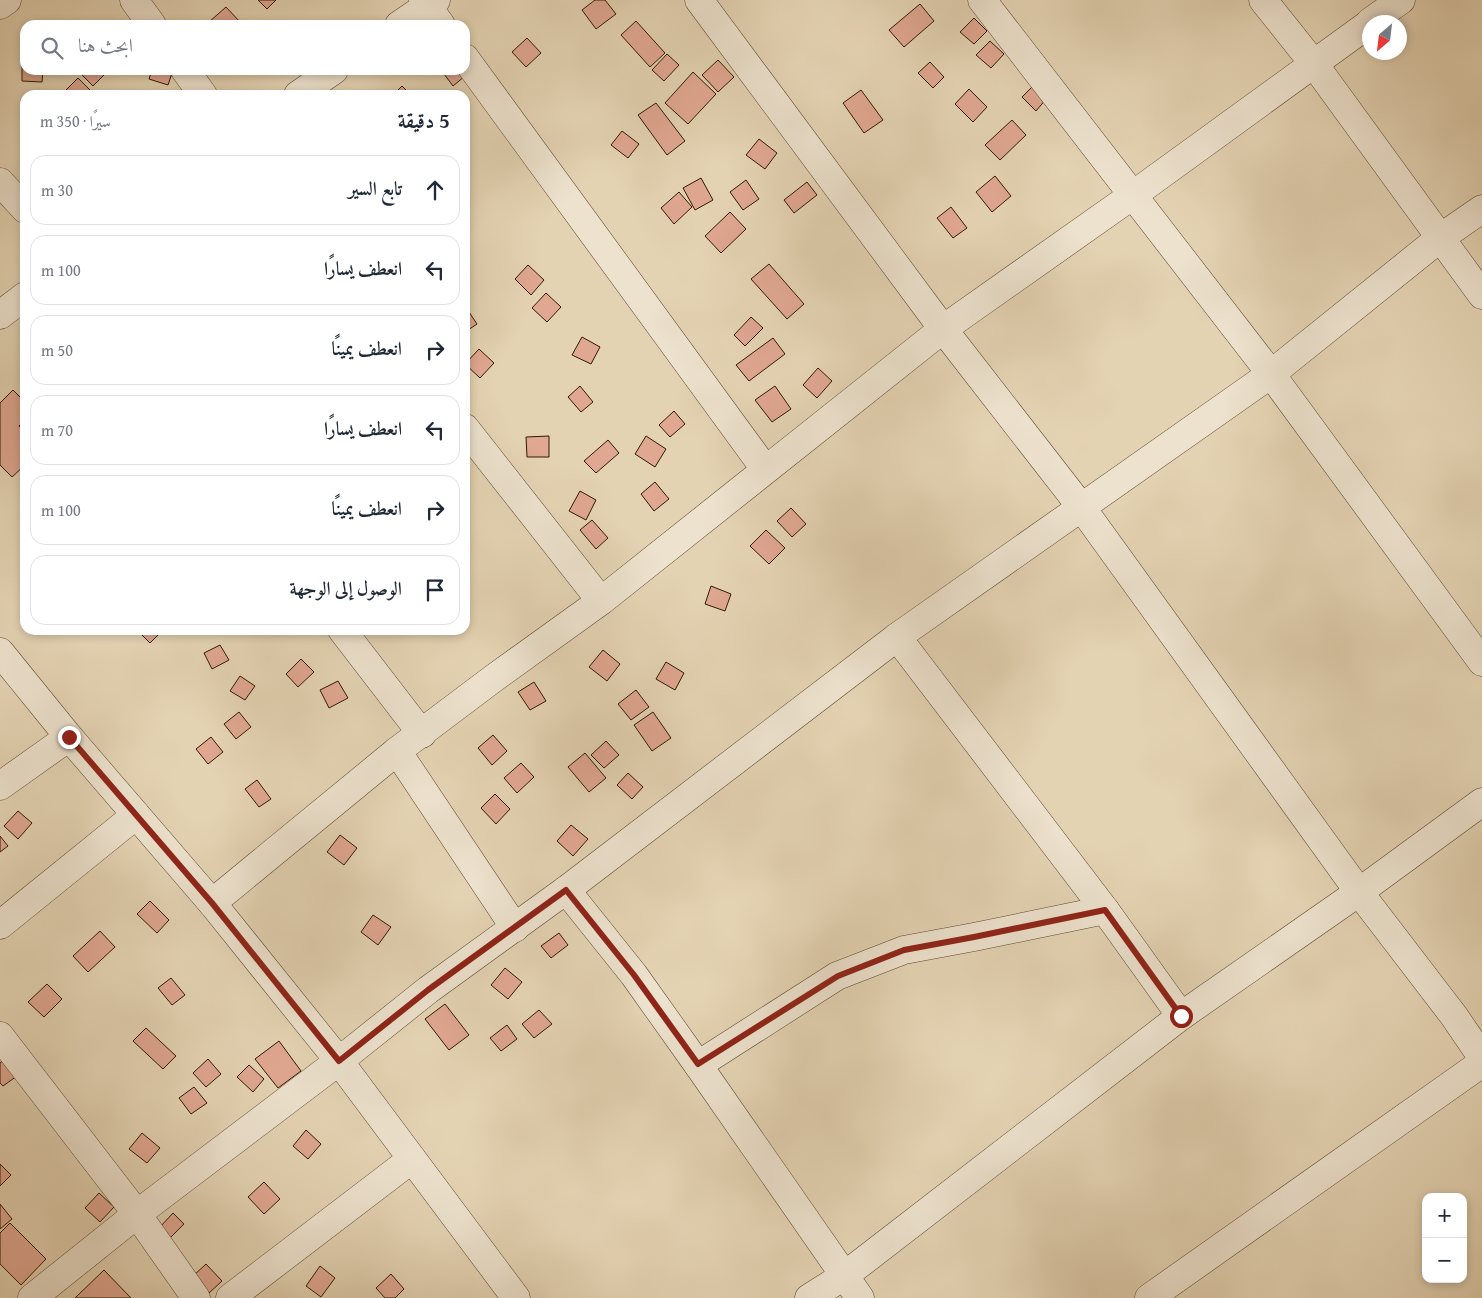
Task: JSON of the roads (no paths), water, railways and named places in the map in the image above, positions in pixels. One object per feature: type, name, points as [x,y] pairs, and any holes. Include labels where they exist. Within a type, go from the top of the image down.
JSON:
[{"type":"street","points":[[0,5],[7,0]]},
{"type":"street","points":[[134,0],[148,20]]},
{"type":"street","points":[[699,0],[943,329],[1082,508],[1360,892],[1454,1016],[1482,1057]]},
{"type":"street","points":[[982,0],[1271,374],[1482,662]]},
{"type":"street","points":[[1263,0],[1314,64],[1482,295]]},
{"type":"street","points":[[1381,15],[1401,0]]},
{"type":"street","points":[[409,20],[432,8]]},
{"type":"street","points":[[212,903],[397,751],[601,601],[943,329],[1133,195],[1362,29]]},
{"type":"street","points":[[470,65],[765,469]]},
{"type":"street","points":[[189,75],[199,90]]},
{"type":"street","points":[[305,90],[327,75]]},
{"type":"street","points":[[0,182],[20,204]]},
{"type":"street","points":[[32,1298],[137,1214],[339,1061],[428,990],[566,890],[898,637],[1271,374],[1440,238],[1482,209]]},
{"type":"street","points":[[0,315],[20,300]]},
{"type":"street","points":[[470,434],[601,601]]},
{"type":"street","points":[[346,635],[422,734]]},
{"type":"street","points":[[898,637],[1105,910],[1181,1016]]},
{"type":"street","points":[[0,652],[69,737],[212,903],[339,1061],[516,1298]]},
{"type":"street","points":[[0,786],[69,737]]},
{"type":"street","points":[[397,751],[514,928]]},
{"type":"street","points":[[809,1298],[844,1276],[1181,1016],[1360,892],[1482,802]]},
{"type":"street","points":[[0,925],[136,816]]},
{"type":"street","points":[[566,890],[634,975],[860,1298]]},
{"type":"street","points":[[698,1064],[838,976],[904,950],[1105,910]]},
{"type":"street","points":[[0,1036],[137,1214],[196,1298]]},
{"type":"street","points":[[1149,1298],[1482,1063]]},
{"type":"street","points":[[230,1298],[412,1159]]}]
